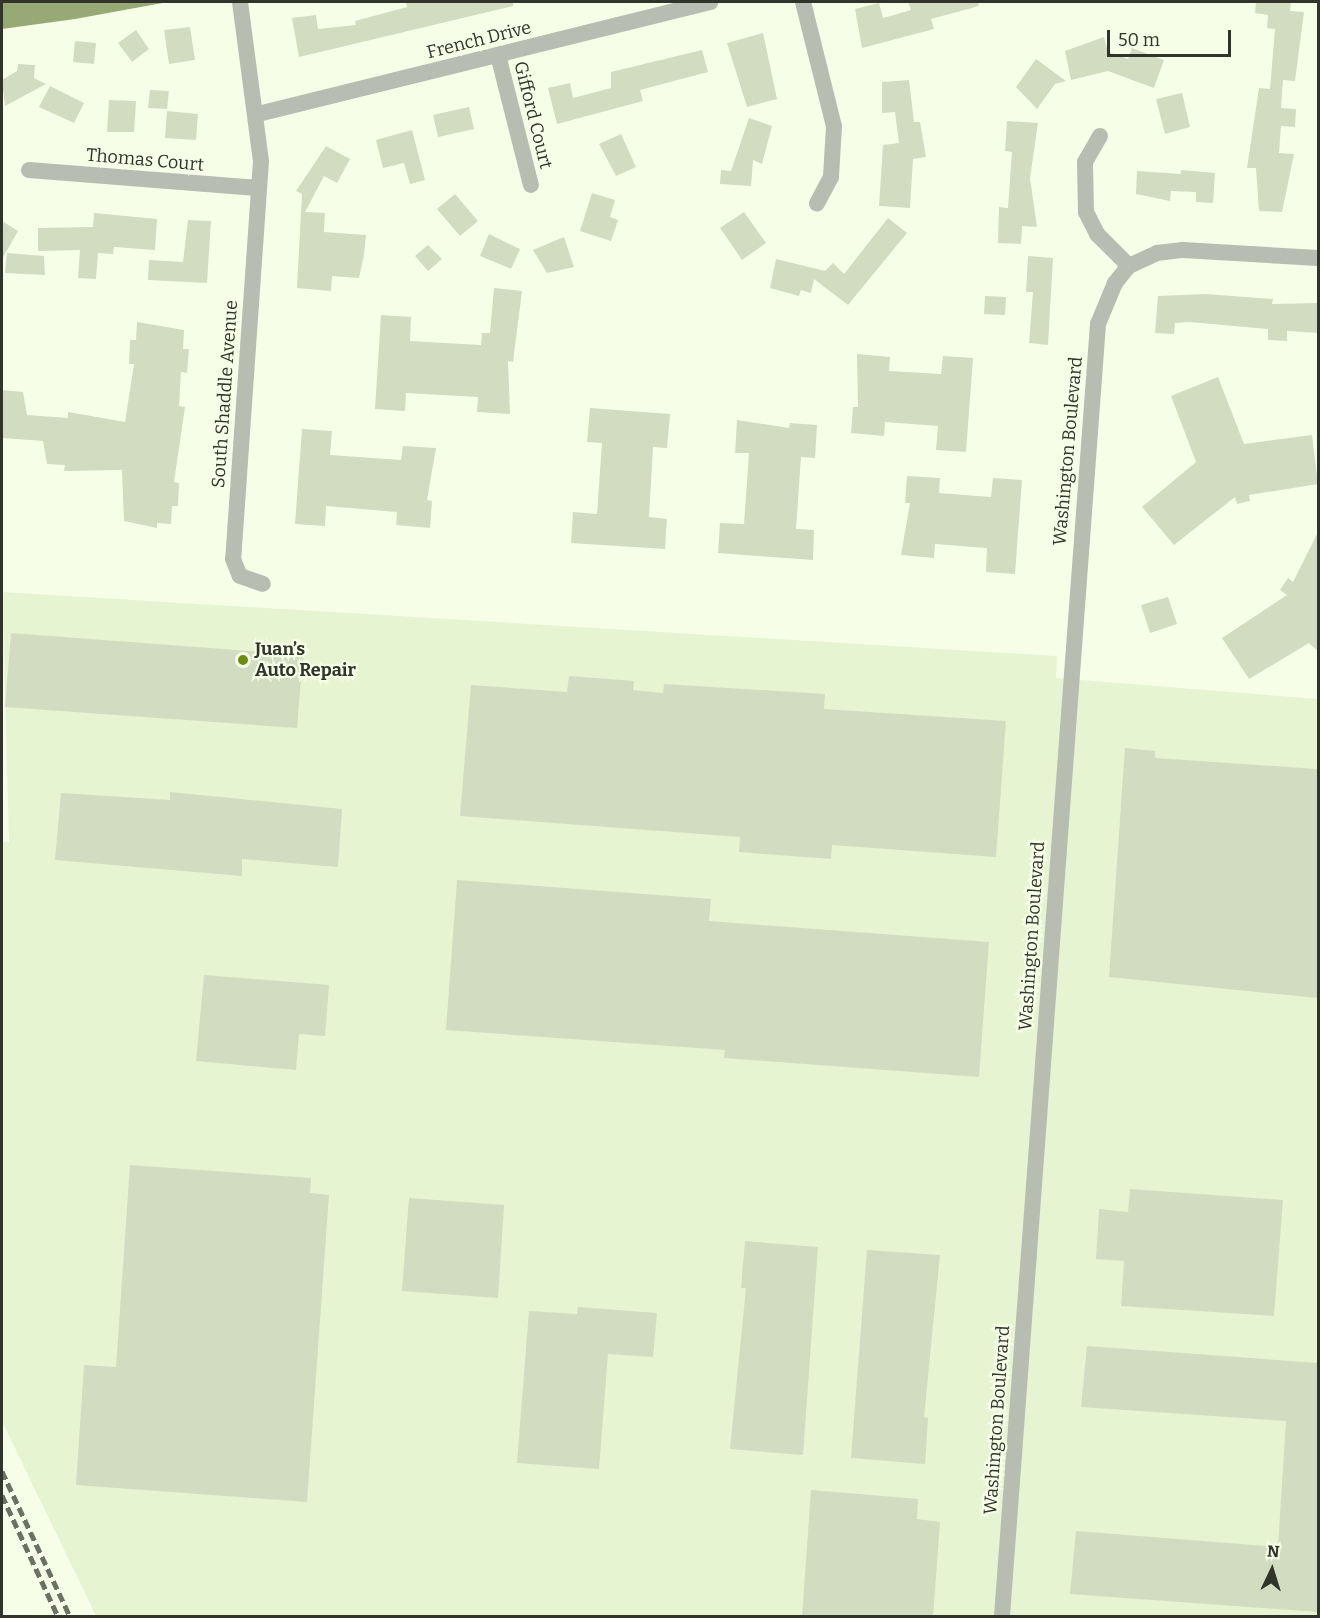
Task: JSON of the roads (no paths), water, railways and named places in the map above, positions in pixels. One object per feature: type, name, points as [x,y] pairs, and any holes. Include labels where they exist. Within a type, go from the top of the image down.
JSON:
[{"type":"street","points":[[240,2],[258,114],[258,188]]},
{"type":"street","name":"French Drive","points":[[258,114],[710,2]]},
{"type":"street","points":[[803,2],[834,126],[831,177],[817,203]]},
{"type":"street","name":"Gifford Court","points":[[498,55],[531,185]]},
{"type":"street","points":[[1100,136],[1085,162],[1086,212],[1097,234],[1129,266],[1157,253],[1183,250],[1318,258]]},
{"type":"street","name":"Thomas Court","points":[[29,170],[258,188]]},
{"type":"street","name":"South Shaddle Avenue","points":[[258,188],[234,559],[240,576],[264,584]]},
{"type":"street","name":"Washington Boulevard","points":[[1002,1617],[1089,413],[1098,324],[1115,283],[1129,266]]},
{"type":"railway","points":[[2,1471],[70,1616]]},
{"type":"railway","points":[[2,1495],[58,1616]]},
{"type":"place","name":"Juan’s Auto Repair","points":[[243,660]]}]
